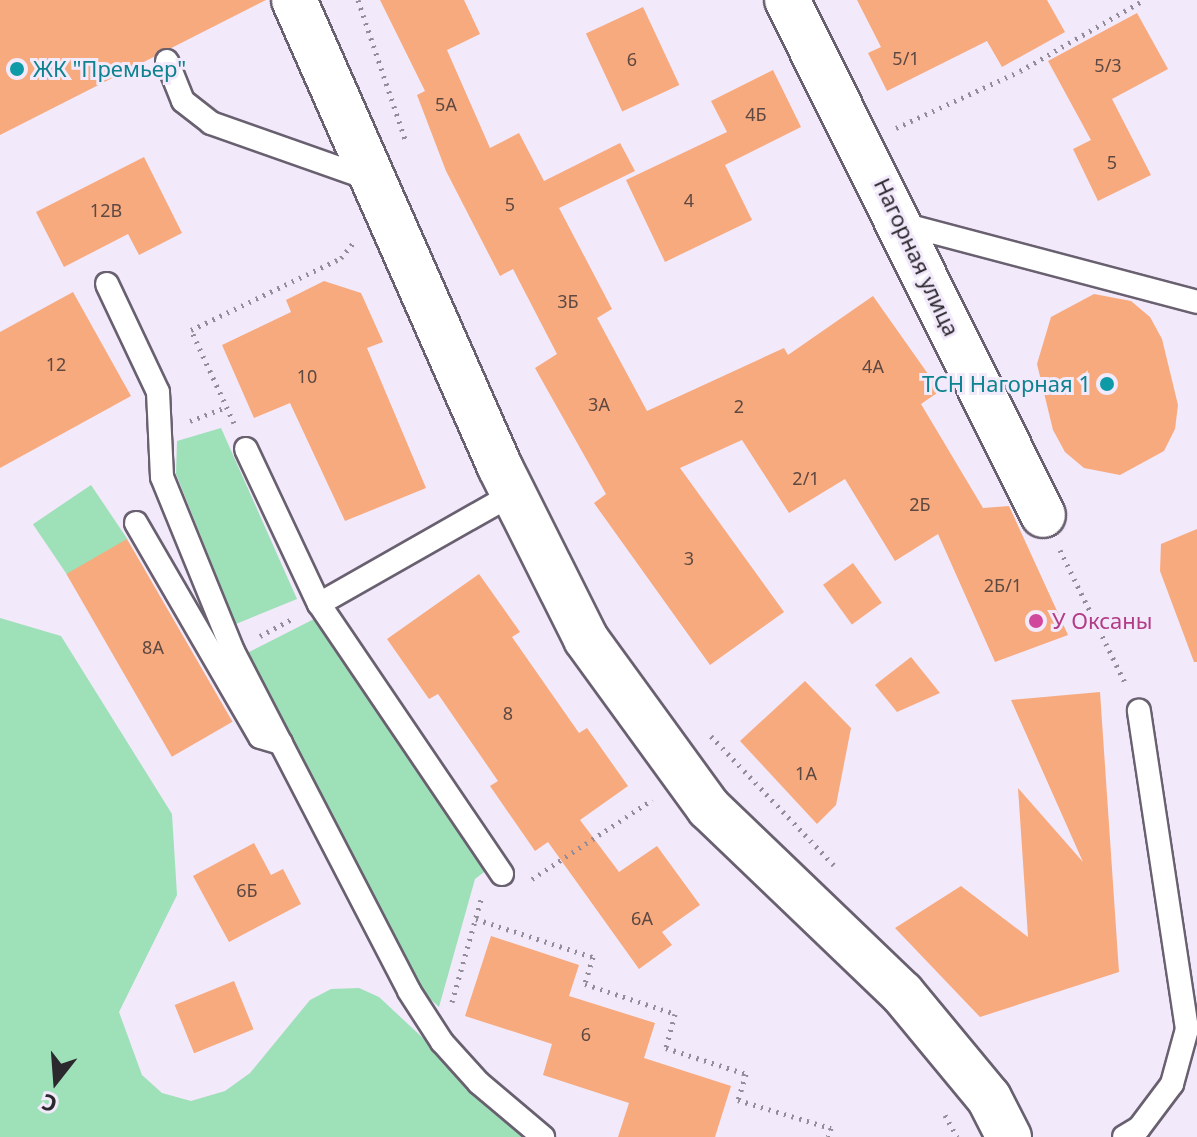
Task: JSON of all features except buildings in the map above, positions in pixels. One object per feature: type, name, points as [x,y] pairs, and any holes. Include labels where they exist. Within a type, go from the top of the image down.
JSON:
[{"type":"street","points":[[294,0],[513,494],[586,639],[647,730],[709,808],[902,993],[989,1098],[1009,1137]]},
{"type":"street","name":"Нагорная улица","points":[[787,0],[902,224],[1050,530]]},
{"type":"lane","points":[[167,61],[183,101],[211,123],[374,180]]},
{"type":"lane","points":[[902,224],[1197,302]]},
{"type":"lane","points":[[107,284],[158,392],[162,477],[233,651],[442,1042],[543,1137]]},
{"type":"lane","points":[[246,449],[319,604],[502,874]]},
{"type":"lane","points":[[319,604],[513,494]]},
{"type":"lane","points":[[136,523],[260,737],[281,743]]},
{"type":"lane","points":[[1124,1137],[1139,1128],[1172,1084],[1187,1029],[1139,711]]},
{"type":"path","points":[[358,0],[407,148]]},
{"type":"path","points":[[892,130],[1020,71],[1144,0]]},
{"type":"path","points":[[246,449],[191,330],[341,258],[364,229]]},
{"type":"path","points":[[1050,530],[1139,711]]},
{"type":"path","points":[[233,651],[319,604]]},
{"type":"path","points":[[706,730],[840,872]]},
{"type":"path","points":[[450,1006],[484,887],[502,874],[539,880],[663,792]]},
{"type":"path","points":[[476,919],[593,957],[585,984],[675,1014],[666,1048],[746,1074],[738,1100],[831,1128],[828,1137]]},
{"type":"green space","points":[[221,428],[297,599],[236,624],[176,474],[177,441]]},
{"type":"green space","points":[[91,485],[127,539],[69,578],[33,524]]},
{"type":"green space","points":[[0,618],[61,636],[172,814],[177,895],[119,1012],[142,1075],[162,1093],[191,1101],[225,1091],[250,1073],[310,1000],[331,989],[359,988],[379,997],[529,1137],[0,1137]]},
{"type":"green space","points":[[316,618],[488,869],[475,879],[439,1007],[416,986],[245,654]]},
{"type":"place","name":"ЖК \"Премьер\"","points":[[17,69]]},
{"type":"place","name":"ТСН Нагорная 1","points":[[1107,384]]},
{"type":"place","name":"У Оксаны","points":[[1036,621]]}]
